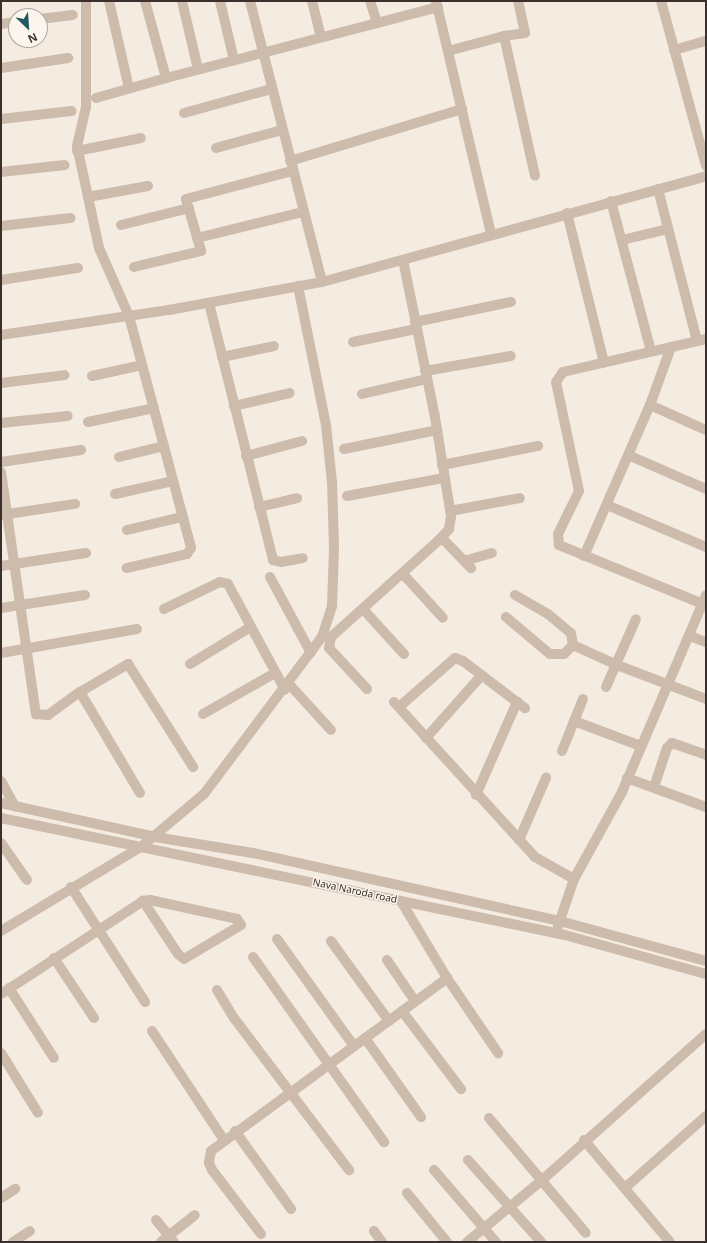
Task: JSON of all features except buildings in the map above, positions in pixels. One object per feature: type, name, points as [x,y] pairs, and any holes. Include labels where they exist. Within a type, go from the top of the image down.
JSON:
[{"type":"street","points":[[86,1],[86,106],[78,151],[99,248],[129,316],[172,481],[192,548],[190,552],[127,568]]},
{"type":"street","points":[[109,1],[130,88]]},
{"type":"street","points":[[145,1],[166,78]]},
{"type":"street","points":[[182,1],[198,69]]},
{"type":"street","points":[[220,1],[234,60]]},
{"type":"street","points":[[250,1],[271,89],[322,282]]},
{"type":"street","points":[[312,1],[321,36]]},
{"type":"street","points":[[370,1],[377,23]]},
{"type":"street","points":[[448,52],[504,36],[525,33],[518,1]]},
{"type":"street","points":[[660,1],[706,166]]},
{"type":"street","points":[[96,98],[321,36],[377,23],[437,4],[492,234]]},
{"type":"street","points":[[48,18],[73,15]]},
{"type":"street","points":[[504,36],[535,176]]},
{"type":"street","points":[[674,50],[706,41]]},
{"type":"street","points":[[1,68],[68,58]]},
{"type":"street","points":[[184,113],[271,89]]},
{"type":"street","points":[[134,267],[201,251],[186,199],[462,109]]},
{"type":"street","points":[[1,119],[72,111]]},
{"type":"street","points":[[216,148],[282,130]]},
{"type":"street","points":[[78,151],[141,138]]},
{"type":"street","points":[[1,172],[65,165]]},
{"type":"street","points":[[1,335],[209,303],[322,282],[611,201],[706,178]]},
{"type":"street","points":[[88,197],[148,186]]},
{"type":"street","points":[[555,933],[574,879],[627,778],[666,684],[704,605],[559,545],[558,534],[578,491],[556,382],[563,372],[701,340],[668,229],[658,189]]},
{"type":"street","points":[[611,201],[651,351]]},
{"type":"street","points":[[121,225],[189,208]]},
{"type":"street","points":[[197,238],[303,212]]},
{"type":"street","points":[[567,213],[604,362]]},
{"type":"street","points":[[1,226],[71,218]]},
{"type":"street","points":[[622,240],[668,229]]},
{"type":"street","points":[[367,689],[328,648],[331,637],[403,574],[442,538],[449,529],[450,510],[437,430],[403,260]]},
{"type":"street","points":[[1,280],[78,268]]},
{"type":"street","points":[[1,931],[71,887],[141,847],[155,837],[204,794],[287,687],[322,637],[332,606],[334,548],[326,425],[298,286]]},
{"type":"street","points":[[353,342],[511,302]]},
{"type":"street","points":[[209,303],[273,560],[281,562],[303,558]]},
{"type":"street","points":[[222,357],[274,346]]},
{"type":"street","points":[[584,556],[650,405],[671,347]]},
{"type":"street","points":[[362,394],[426,375],[511,356]]},
{"type":"street","points":[[92,376],[142,365]]},
{"type":"street","points":[[1,383],[64,375]]},
{"type":"street","points":[[234,406],[290,393]]},
{"type":"street","points":[[650,405],[706,430]]},
{"type":"street","points":[[88,422],[154,408]]},
{"type":"street","points":[[1,424],[68,416]]},
{"type":"street","points":[[344,449],[437,430]]},
{"type":"street","points":[[246,456],[302,441]]},
{"type":"street","points":[[119,457],[164,446]]},
{"type":"street","points":[[442,465],[538,446]]},
{"type":"street","points":[[1,462],[81,450]]},
{"type":"street","points":[[628,455],[706,489]]},
{"type":"street","points":[[1,472],[4,515],[21,605],[36,714],[48,715],[80,692],[128,664],[193,767]]},
{"type":"street","points":[[347,496],[444,478]]},
{"type":"street","points":[[115,494],[172,481]]},
{"type":"street","points":[[259,507],[297,498]]},
{"type":"street","points":[[450,510],[520,498]]},
{"type":"street","points":[[4,515],[75,504]]},
{"type":"street","points":[[607,505],[706,547]]},
{"type":"street","points":[[127,530],[182,517]]},
{"type":"street","points":[[442,538],[468,565],[492,553]]},
{"type":"street","points":[[1,566],[86,553]]},
{"type":"street","points":[[403,574],[443,618]]},
{"type":"street","points":[[270,577],[311,653]]},
{"type":"street","points":[[164,609],[220,582],[228,584],[249,628],[275,673],[287,687],[332,730]]},
{"type":"street","points":[[1,608],[85,595]]},
{"type":"street","points":[[515,595],[548,614],[571,633],[574,645],[617,666],[706,699]]},
{"type":"street","points":[[363,610],[404,654]]},
{"type":"street","points":[[506,617],[550,654],[564,654],[574,645]]},
{"type":"street","points":[[606,687],[617,666],[636,619]]},
{"type":"street","points":[[190,664],[249,628]]},
{"type":"street","points":[[1,653],[137,629]]},
{"type":"street","points":[[690,636],[706,642]]},
{"type":"street","points":[[476,795],[521,705],[459,658],[451,659],[396,705],[476,795],[535,857],[574,879]]},
{"type":"street","points":[[203,714],[275,673]]},
{"type":"street","points":[[426,738],[482,675]]},
{"type":"street","points":[[80,692],[140,793]]},
{"type":"street","points":[[562,751],[583,700]]},
{"type":"street","points":[[574,721],[640,746]]},
{"type":"street","points":[[654,787],[670,744],[675,743],[706,755]]},
{"type":"street","points":[[519,840],[546,778]]},
{"type":"street","points":[[627,778],[706,807]]},
{"type":"street","points":[[1,781],[15,806]]},
{"type":"street","points":[[1,803],[155,837],[253,853],[560,921],[706,961]]},
{"type":"street","name":"Nava Naroda road","points":[[1,818],[555,933],[706,974]]},
{"type":"street","points":[[1,843],[27,880]]},
{"type":"street","points":[[71,887],[145,1002]]},
{"type":"street","points":[[54,1058],[5,991],[143,901],[150,900],[237,919],[241,925],[184,959],[178,954],[143,901]]},
{"type":"street","points":[[401,901],[447,978],[498,1053]]},
{"type":"street","points":[[277,940],[354,1046]]},
{"type":"street","points":[[331,941],[388,1021]]},
{"type":"street","points":[[253,957],[384,1142]]},
{"type":"street","points":[[54,958],[94,1018]]},
{"type":"street","points":[[387,960],[415,1001]]},
{"type":"street","points":[[261,1234],[209,1163],[211,1151],[235,1131],[292,1092],[447,978]]},
{"type":"street","points":[[217,990],[234,1018],[292,1092],[349,1170]]},
{"type":"street","points":[[402,1011],[461,1089]]},
{"type":"street","points":[[152,1031],[224,1140]]},
{"type":"street","points":[[467,1242],[541,1181],[584,1140],[706,1034]]},
{"type":"street","points":[[366,1038],[421,1117]]},
{"type":"street","points":[[1,1053],[38,1113]]},
{"type":"street","points":[[626,1187],[706,1116]]},
{"type":"street","points":[[489,1118],[586,1234]]},
{"type":"street","points":[[235,1131],[290,1209]]},
{"type":"street","points":[[584,1140],[626,1187],[670,1242]]},
{"type":"street","points":[[468,1160],[541,1242]]},
{"type":"street","points":[[434,1170],[496,1242]]},
{"type":"street","points":[[1,1198],[16,1189]]},
{"type":"street","points":[[407,1193],[447,1242]]},
{"type":"street","points":[[156,1220],[168,1240],[195,1215]]},
{"type":"street","points":[[13,1242],[30,1231]]},
{"type":"street","points":[[374,1231],[382,1242]]}]
